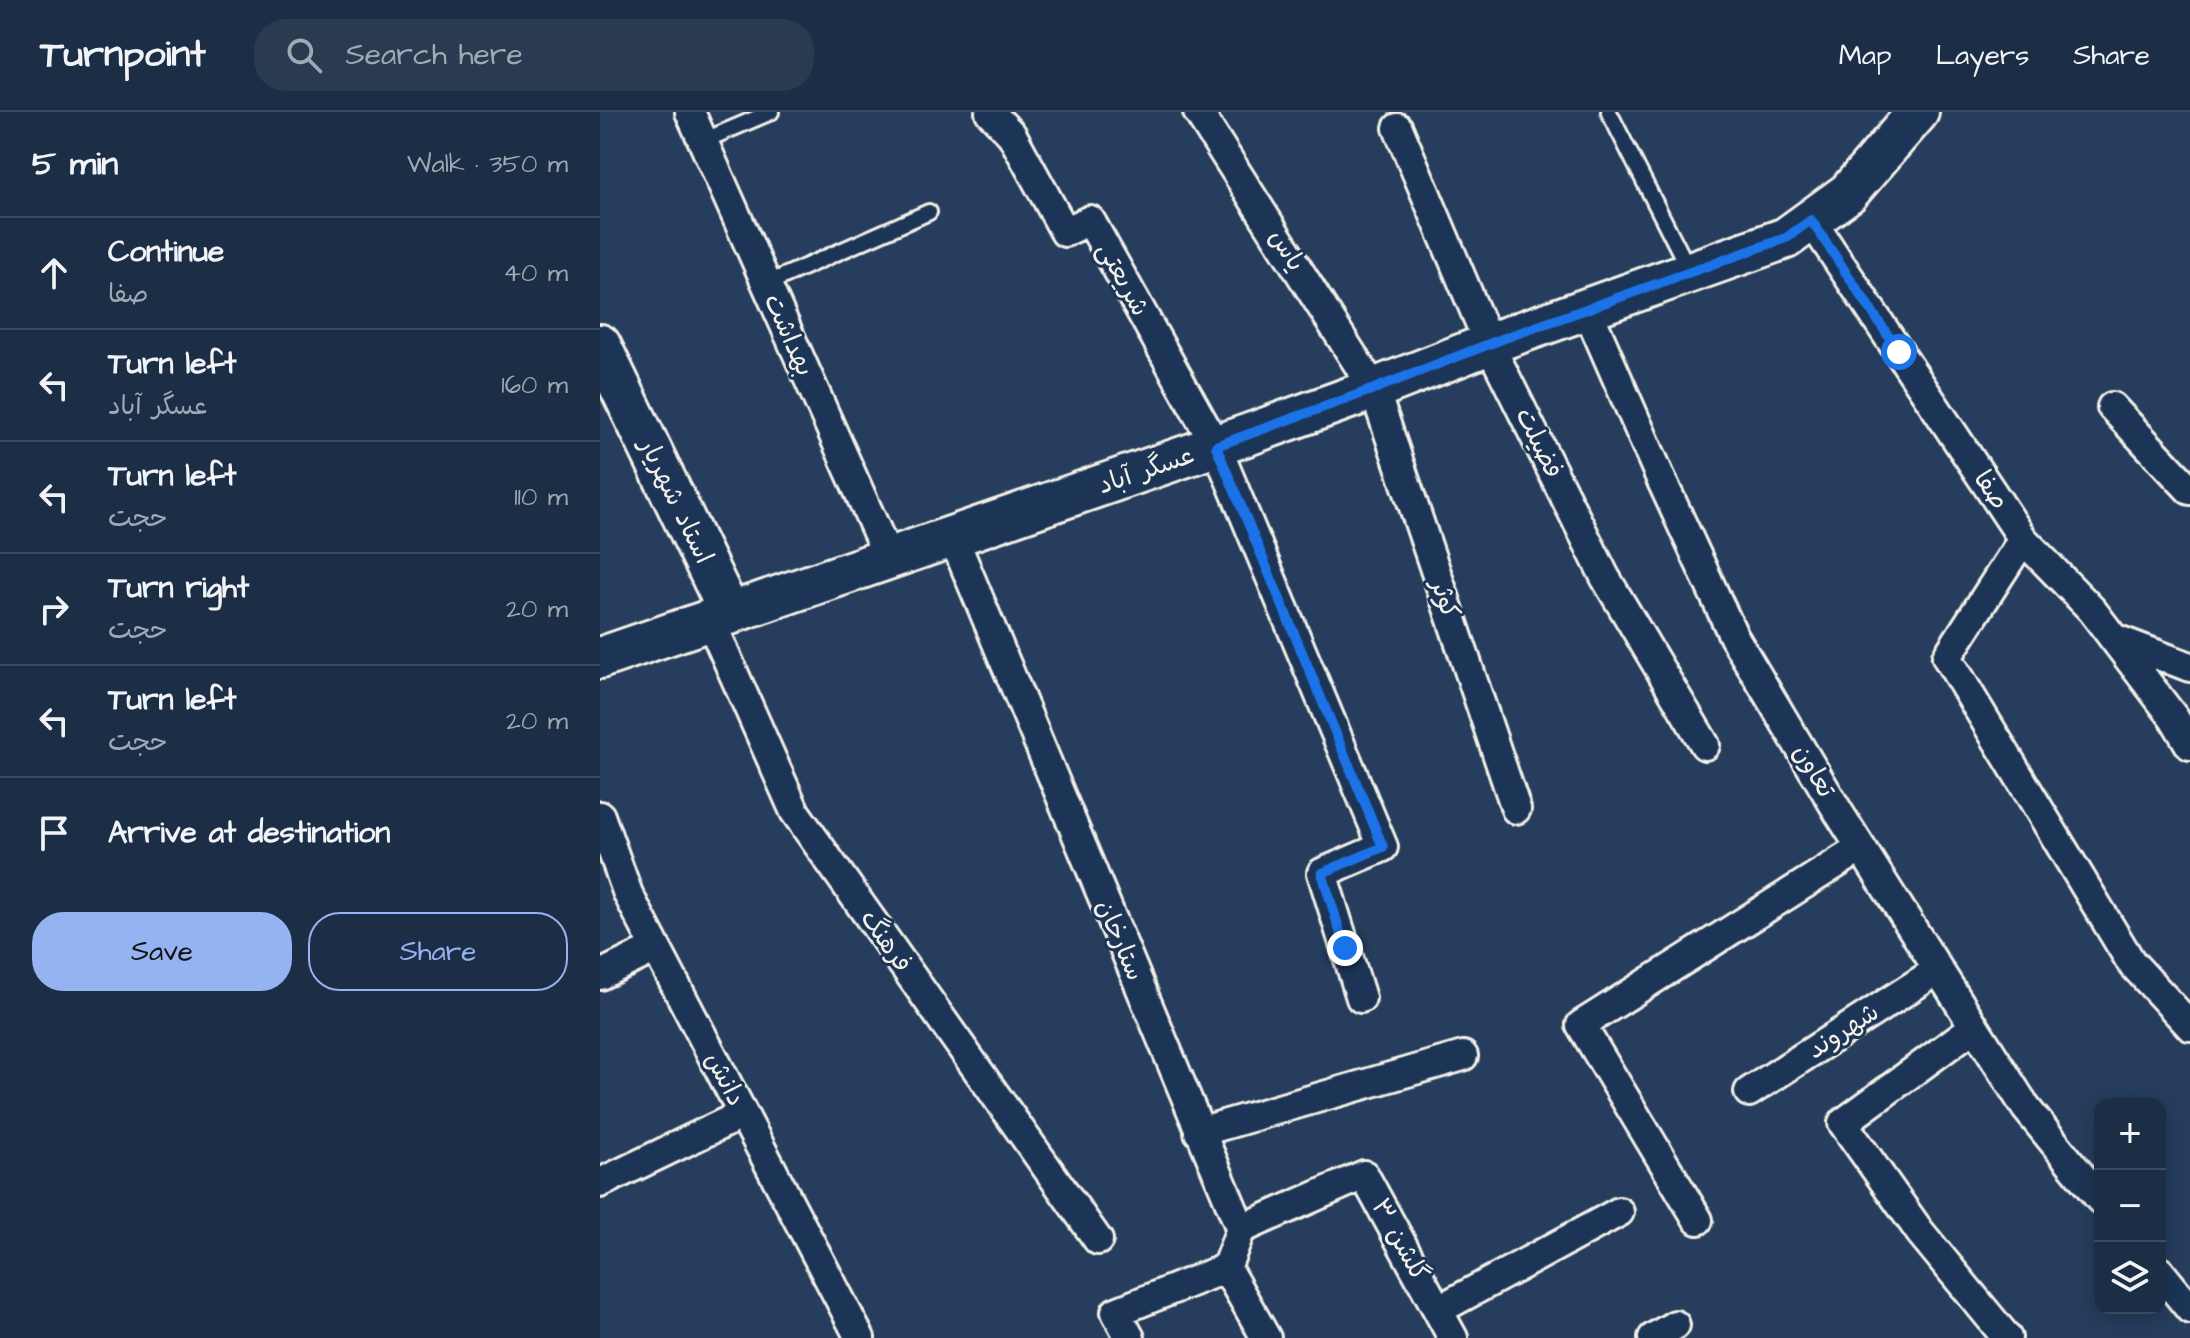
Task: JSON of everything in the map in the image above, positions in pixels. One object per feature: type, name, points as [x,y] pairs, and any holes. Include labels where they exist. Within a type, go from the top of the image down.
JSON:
[{"type":"street","name":"بهداشت","points":[[690,112],[889,559]]},
{"type":"street","name":"شریعتی","points":[[990,112],[1012,135],[1065,232],[1090,220],[1216,446]]},
{"type":"street","name":"یاس","points":[[1198,112],[1374,389]]},
{"type":"street","name":"عسگر آباد","points":[[600,658],[1216,446],[1786,238],[1848,193],[1918,112]]},
{"type":"street","name":"فضیلت","points":[[1398,128],[1489,344],[1605,577],[1705,745]]},
{"type":"street","name":"صفا","points":[[1811,220],[2023,539],[2092,610],[2174,718],[2190,745]]},
{"type":"street","name":"تعاون","points":[[1587,309],[1734,637],[1861,848],[2026,1108],[2094,1192]]},
{"type":"street","name":"استاد شهریار","points":[[600,345],[720,617]]},
{"type":"street","name":"کوثر","points":[[1374,389],[1516,809]]},
{"type":"street","points":[[2112,407],[2190,490]]},
{"type":"street","points":[[1216,446],[1383,847],[1322,873],[1361,998]]},
{"type":"street","name":"ستارخان","points":[[953,537],[1241,1229]]},
{"type":"street","points":[[2023,539],[1947,657],[2131,962],[2190,1026]]},
{"type":"street","name":"فرهنگ","points":[[720,617],[795,812],[1098,1240]]},
{"type":"street","points":[[2113,638],[2190,667]]},
{"type":"street","name":"دانش","points":[[600,816],[628,894],[860,1338]]},
{"type":"street","points":[[1698,1220],[1581,1025],[1861,848]]},
{"type":"street","points":[[600,975],[656,948]]},
{"type":"street","name":"شهروند","points":[[1749,1092],[1938,970]]},
{"type":"street","points":[[1974,1027],[1843,1123],[1920,1232],[2007,1338]]},
{"type":"street","points":[[1199,1132],[1463,1056]]},
{"type":"street","points":[[600,1183],[743,1114]]},
{"type":"street","name":"گلشن ۳","points":[[1241,1229],[1364,1175],[1453,1338]]},
{"type":"street","points":[[1438,1310],[1619,1212]]},
{"type":"street","points":[[1130,1338],[1116,1312],[1226,1268],[1241,1229]]},
{"type":"street","points":[[1226,1268],[1266,1338]]},
{"type":"street","points":[[2166,1279],[2190,1309]]},
{"type":"lane","points":[[703,141],[771,112]]},
{"type":"lane","points":[[1609,112],[1690,272]]},
{"type":"lane","points":[[766,284],[929,212]]},
{"type":"route","points":[[1345,948],[1322,873],[1383,847],[1216,446],[1502,339],[1786,238],[1811,220],[1899,352]]}]
